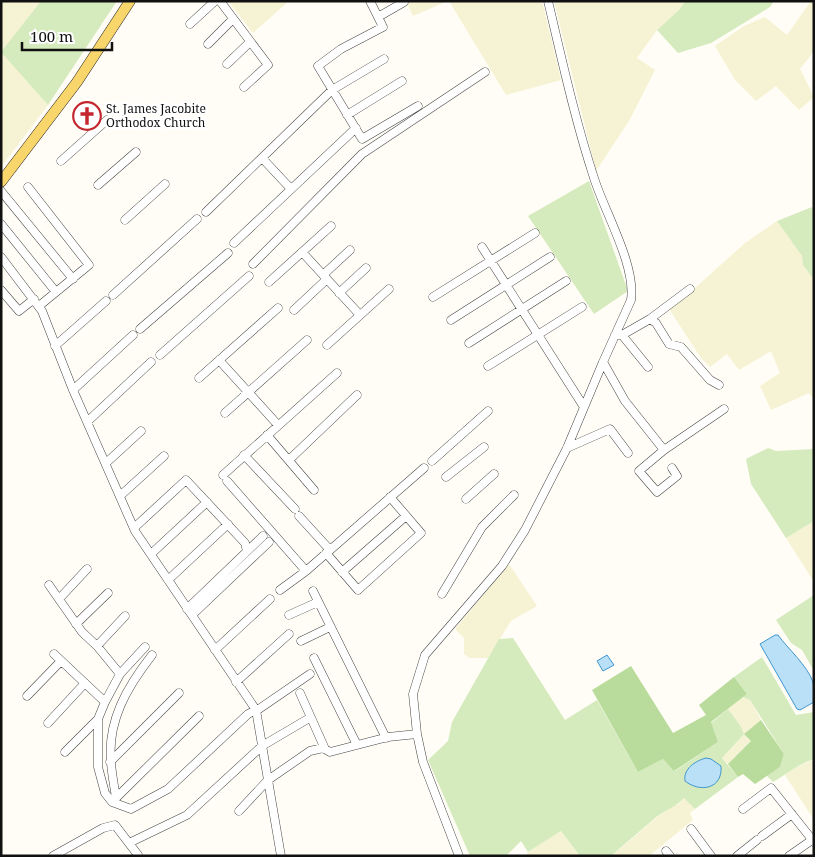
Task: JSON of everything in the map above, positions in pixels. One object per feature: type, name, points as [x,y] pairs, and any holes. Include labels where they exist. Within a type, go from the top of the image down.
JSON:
[{"type":"main road","points":[[1,182],[77,82],[130,1]]},
{"type":"street","points":[[190,24],[215,1]]},
{"type":"street","points":[[220,1],[268,65],[244,87]]},
{"type":"street","points":[[370,1],[383,27],[341,49],[318,66],[362,138],[418,106]]},
{"type":"street","points":[[456,854],[423,762],[416,734],[414,694],[425,655],[502,566],[525,530],[567,448],[603,362],[619,335],[630,300],[632,282],[594,179],[569,90],[548,1]]},
{"type":"street","points":[[378,17],[404,2]]},
{"type":"street","points":[[208,44],[233,19]]},
{"type":"street","points":[[227,64],[250,42]]},
{"type":"street","points":[[206,212],[332,90],[384,59]]},
{"type":"street","points":[[252,264],[362,154],[485,72]]},
{"type":"street","points":[[347,114],[402,81]]},
{"type":"street","points":[[61,161],[107,120]]},
{"type":"street","points":[[234,243],[356,128]]},
{"type":"street","points":[[98,185],[136,152]]},
{"type":"street","points":[[262,158],[291,189]]},
{"type":"street","points":[[125,220],[165,184]]},
{"type":"street","points":[[1,290],[19,311],[56,292],[89,265],[28,187]]},
{"type":"street","points":[[1,191],[72,279]]},
{"type":"street","points":[[113,295],[197,220]]},
{"type":"street","points":[[1,224],[56,292]]},
{"type":"street","points":[[269,282],[331,226]]},
{"type":"street","points":[[432,297],[535,233]]},
{"type":"street","points":[[482,247],[584,407]]},
{"type":"street","points":[[294,310],[350,250]]},
{"type":"street","points":[[302,252],[360,315]]},
{"type":"street","points":[[140,329],[228,253]]},
{"type":"street","points":[[1,257],[37,303],[134,528],[256,710],[281,856]]},
{"type":"street","points":[[451,320],[550,257]]},
{"type":"street","points":[[339,293],[366,268]]},
{"type":"street","points":[[160,355],[249,276]]},
{"type":"street","points":[[469,343],[566,281]]},
{"type":"street","points":[[619,335],[650,319],[690,289]]},
{"type":"street","points":[[327,345],[389,290]]},
{"type":"street","points":[[55,346],[106,301]]},
{"type":"street","points":[[488,366],[582,307]]},
{"type":"street","points":[[199,378],[278,308]]},
{"type":"street","points":[[650,319],[656,323],[669,344],[681,347],[710,380],[719,385]]},
{"type":"street","points":[[73,390],[133,335]]},
{"type":"street","points":[[619,335],[648,367]]},
{"type":"street","points":[[225,413],[307,340]]},
{"type":"street","points":[[219,360],[278,425]]},
{"type":"street","points":[[88,421],[150,362]]},
{"type":"street","points":[[603,362],[625,401],[664,450]]},
{"type":"street","points":[[306,571],[225,478],[244,455],[337,373]]},
{"type":"street","points":[[289,460],[357,395]]},
{"type":"street","points":[[672,468],[677,476],[656,492],[639,470],[664,450],[724,409]]},
{"type":"street","points":[[432,461],[488,411]]},
{"type":"street","points":[[567,448],[610,429],[628,454]]},
{"type":"street","points":[[106,463],[141,431]]},
{"type":"street","points":[[267,435],[314,490]]},
{"type":"street","points":[[446,477],[484,447]]},
{"type":"street","points":[[244,455],[297,513],[358,590],[420,533],[390,497]]},
{"type":"street","points":[[120,496],[164,456]]},
{"type":"street","points":[[280,590],[306,571],[424,468]]},
{"type":"street","points":[[466,499],[494,474]]},
{"type":"street","points":[[134,528],[186,480],[228,524],[244,543],[247,551]]},
{"type":"street","points":[[442,594],[482,527],[514,495]]},
{"type":"street","points":[[151,554],[207,502]]},
{"type":"street","points":[[342,572],[406,516]]},
{"type":"street","points":[[168,580],[228,524]]},
{"type":"street","points":[[266,539],[189,612],[247,551],[266,539]]},
{"type":"street","points":[[59,599],[88,569]]},
{"type":"street","points":[[49,585],[76,624],[120,674]]},
{"type":"street","points":[[312,591],[386,738]]},
{"type":"street","points":[[76,624],[108,593]]},
{"type":"street","points":[[215,650],[270,599]]},
{"type":"street","points":[[289,615],[318,602]]},
{"type":"street","points":[[97,646],[125,616]]},
{"type":"street","points":[[301,641],[330,626]]},
{"type":"street","points":[[236,682],[289,634]]},
{"type":"street","points":[[66,752],[98,719],[120,674],[145,647]]},
{"type":"street","points":[[54,654],[105,702]]},
{"type":"street","points":[[114,800],[110,762],[112,728],[132,680],[152,655]]},
{"type":"street","points":[[314,658],[357,745]]},
{"type":"street","points":[[27,696],[61,660]]},
{"type":"street","points":[[98,719],[98,767],[105,793],[131,809],[168,789],[242,720],[310,674]]},
{"type":"street","points":[[48,723],[85,683]]},
{"type":"street","points":[[110,762],[179,692]]},
{"type":"street","points":[[300,693],[325,749]]},
{"type":"street","points":[[114,800],[199,716]]},
{"type":"street","points":[[129,844],[188,815],[262,746],[306,720]]},
{"type":"street","points":[[239,810],[268,780],[310,751],[318,748],[330,752],[386,738],[416,734]]},
{"type":"street","points":[[743,809],[771,788],[813,841],[790,856]]},
{"type":"street","points":[[737,856],[792,814]]},
{"type":"street","points":[[53,856],[103,828],[115,825],[138,855],[136,856]]},
{"type":"street","points":[[691,829],[712,856]]},
{"type":"shaded area","points":[[1,1],[41,1],[2,52],[48,105],[1,167]]},
{"type":"shaded area","points":[[228,1],[289,1],[253,33]]},
{"type":"shaded area","points":[[406,1],[448,1],[413,16]]},
{"type":"shaded area","points":[[449,1],[542,1],[561,80],[506,95]]},
{"type":"shaded area","points":[[554,1],[685,1],[679,10],[657,30],[637,58],[655,70],[629,121],[596,171]]},
{"type":"shaded area","points":[[811,1],[814,1],[814,51],[800,69],[814,97],[799,110],[776,86],[756,101],[735,80],[715,46],[744,26],[765,17],[787,35]]},
{"type":"shaded area","points":[[777,221],[802,256],[803,265],[814,280],[814,400],[809,393],[771,410],[760,386],[780,373],[771,351],[739,370],[727,354],[710,367],[701,358],[669,309],[745,243]]},
{"type":"shaded area","points":[[814,521],[814,582],[786,538]]},
{"type":"shaded area","points":[[509,564],[537,606],[511,621],[488,658],[469,658],[464,654],[464,638],[455,629]]},
{"type":"shaded area","points":[[743,697],[750,700],[761,720],[744,734],[728,709]]},
{"type":"shaded area","points":[[744,734],[751,741],[728,764],[722,758]]},
{"type":"shaded area","points":[[814,759],[814,820],[785,775],[789,771]]},
{"type":"shaded area","points":[[685,797],[695,809],[690,813],[693,820],[649,856],[611,856],[660,815],[679,804]]},
{"type":"shaded area","points":[[561,831],[580,856],[526,856],[528,852]]},
{"type":"green space","points":[[41,1],[117,1],[48,105],[1,52]]},
{"type":"green space","points":[[685,1],[774,1],[770,7],[711,43],[678,53],[657,30],[679,10]]},
{"type":"green space","points":[[589,181],[628,291],[594,314],[528,216]]},
{"type":"green space","points":[[812,207],[814,211],[814,280],[803,265],[802,256],[777,221]]},
{"type":"green space","points":[[768,448],[776,451],[814,449],[814,521],[786,538],[751,484],[746,459]]},
{"type":"green space","points":[[814,595],[814,671],[802,650],[791,643],[776,620]]},
{"type":"green space","points":[[513,638],[565,720],[597,700],[638,772],[663,759],[675,771],[718,742],[711,723],[728,709],[744,734],[722,758],[738,777],[695,809],[684,798],[659,815],[611,856],[580,856],[561,831],[528,852],[521,841],[506,856],[470,856],[428,760],[448,741],[452,722],[499,639]]},
{"type":"green space","points":[[762,657],[796,715],[814,712],[814,759],[798,766],[773,782],[766,775],[780,767],[784,754],[750,700],[743,697],[747,694],[734,677]]},
{"type":"green space","points":[[631,666],[673,733],[706,715],[699,705],[734,677],[747,694],[711,722],[718,742],[674,771],[663,759],[638,772],[592,690]]},
{"type":"green space","points":[[761,720],[784,754],[780,767],[755,784],[743,774],[738,777],[728,764],[751,741],[744,734]]},
{"type":"water","points":[[778,635],[802,663],[813,682],[814,702],[800,710],[797,709],[760,644]]},
{"type":"water","points":[[607,655],[614,665],[603,671],[597,661]]},
{"type":"water","points":[[706,758],[721,766],[721,774],[718,780],[709,787],[704,788],[691,785],[685,781],[688,769],[698,761]]},
{"type":"place","name":"St. James Jacobite Orthodox Church","points":[[87,116]]}]
